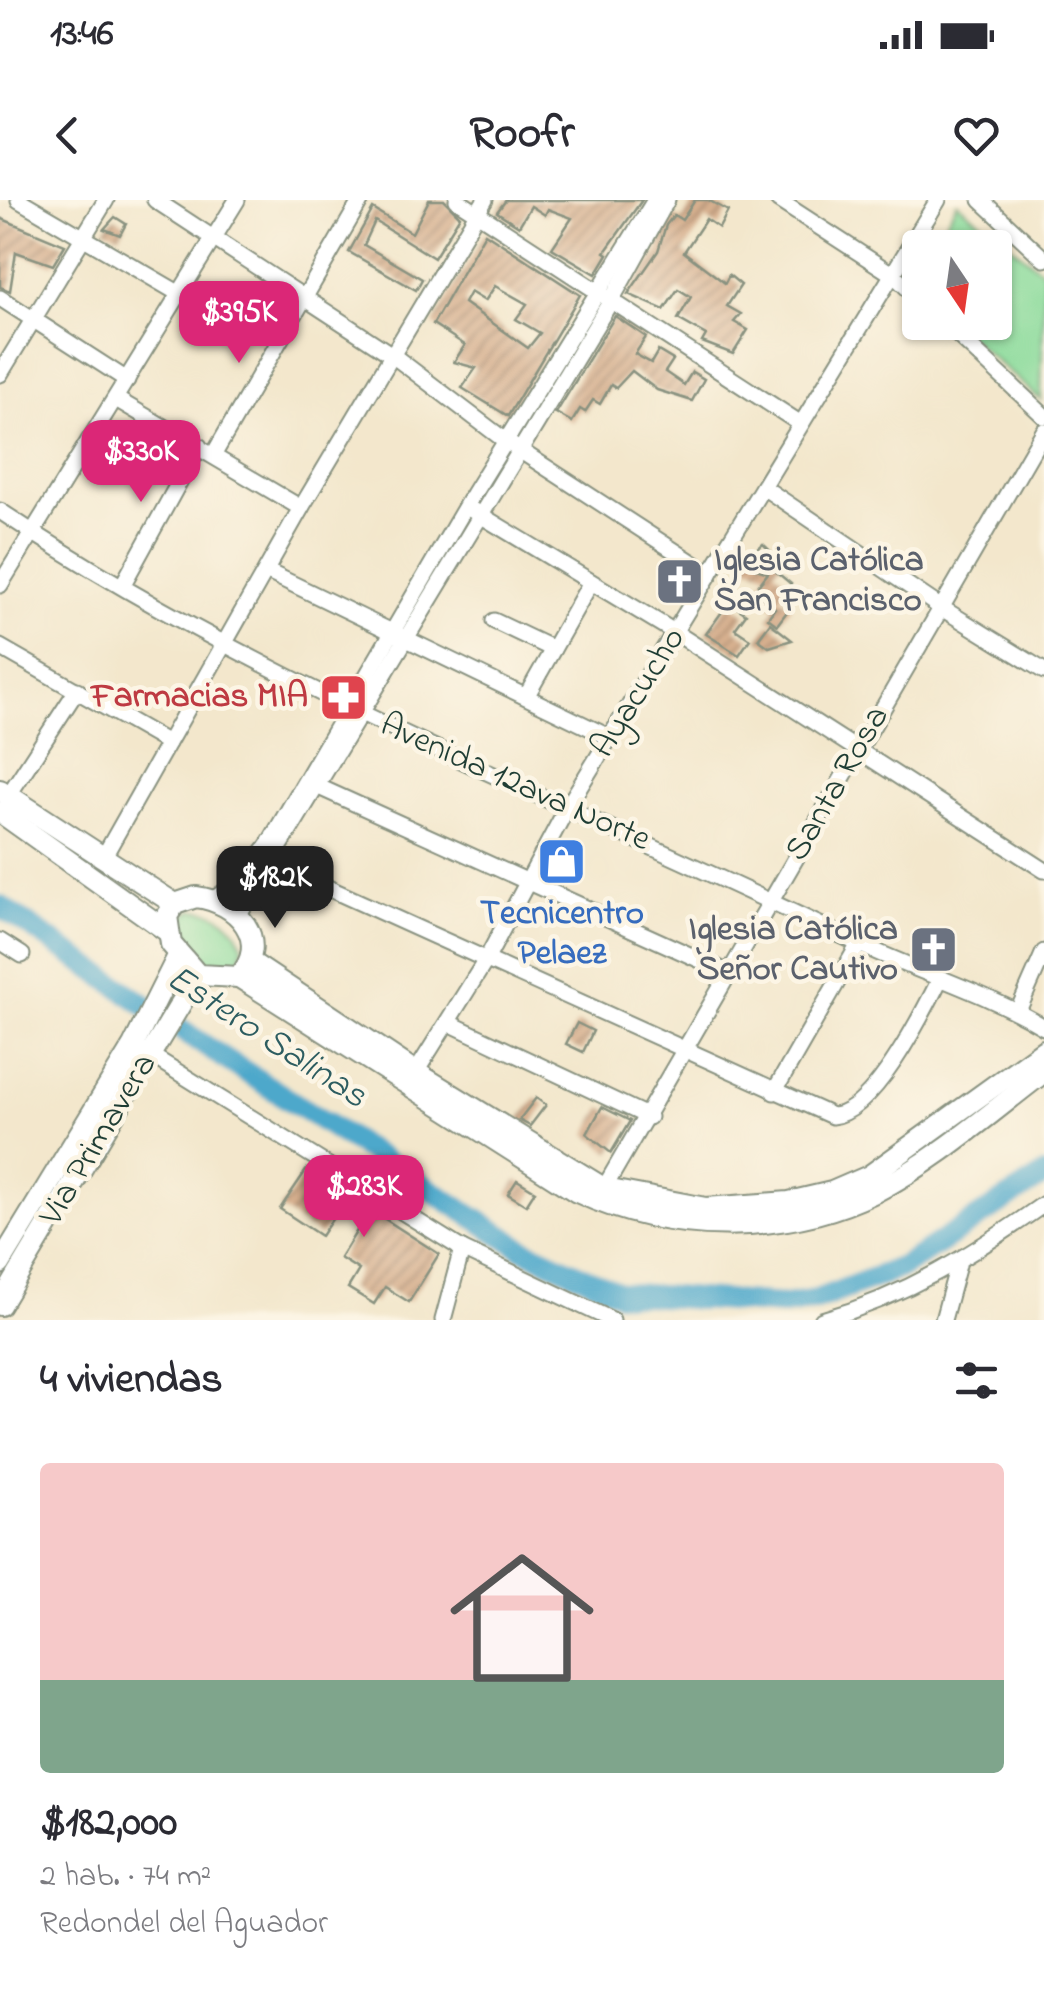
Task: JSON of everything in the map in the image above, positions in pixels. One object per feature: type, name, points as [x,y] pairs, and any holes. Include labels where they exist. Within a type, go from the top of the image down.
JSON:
[{"type":"main road","points":[[3,800],[175,904]]},
{"type":"main road","points":[[3,800],[167,931]]},
{"type":"main road","points":[[245,970],[250,933],[239,914],[214,899],[196,897],[175,904],[167,916],[167,931],[178,956],[198,976],[245,970],[601,1195],[664,1218],[743,1225],[827,1209],[874,1192],[931,1157],[1044,1072]]},
{"type":"main road","name":"Via Primavera","points":[[0,1305],[142,1050],[144,1024],[178,956]]},
{"type":"main road","name":"Via Primavera","points":[[0,1264],[142,1050],[164,1033],[198,976]]},
{"type":"main road","points":[[601,1195],[706,1208],[789,1202],[832,1192],[869,1176],[920,1142],[1044,1050]]},
{"type":"street","points":[[18,200],[180,294]]},
{"type":"street","points":[[0,374],[106,200]]},
{"type":"street","points":[[155,200],[395,357],[513,445],[710,574]]},
{"type":"street","points":[[0,585],[237,200]]},
{"type":"street","points":[[122,586],[303,300],[361,200]]},
{"type":"street","points":[[457,200],[482,206],[606,296],[801,424]]},
{"type":"street","points":[[606,296],[655,200]]},
{"type":"street","points":[[239,914],[266,860],[399,633],[667,200]]},
{"type":"street","points":[[778,200],[902,283]]},
{"type":"street","name":"Ayacucho","points":[[412,1079],[486,960],[568,806],[938,200]]},
{"type":"street","points":[[981,200],[1044,259]]},
{"type":"street","points":[[103,858],[228,645],[302,508],[482,206]]},
{"type":"street","points":[[0,298],[128,380]]},
{"type":"street","points":[[963,340],[1044,416]]},
{"type":"street","points":[[116,400],[302,508]]},
{"type":"street","name":"Santa Rosa","points":[[601,1195],[1044,431]]},
{"type":"street","points":[[763,487],[940,608],[1044,671]]},
{"type":"street","name":"Avenida 12ava Norte","points":[[0,510],[122,586],[354,711],[568,806],[859,944],[1018,1011],[1044,1027]]},
{"type":"street","points":[[473,511],[676,633],[1044,870]]},
{"type":"street","points":[[268,572],[611,738]]},
{"type":"street","points":[[526,695],[591,582]]},
{"type":"street","points":[[494,620],[553,649]]},
{"type":"street","points":[[0,647],[168,743]]},
{"type":"street","points":[[3,800],[76,690]]},
{"type":"street","points":[[311,784],[730,973]]},
{"type":"street","points":[[214,899],[266,860]]},
{"type":"street","points":[[266,860],[832,1116],[842,1114],[888,1072],[940,979]]},
{"type":"street","points":[[0,941],[22,954]]},
{"type":"street","points":[[774,1092],[859,944]]},
{"type":"street","points":[[1018,1011],[1044,952]]},
{"type":"street","points":[[449,1023],[649,1117]]},
{"type":"street","points":[[142,1050],[462,1249],[612,1320]]},
{"type":"street","points":[[822,1320],[872,1306],[958,1265],[1044,1204]]},
{"type":"street","points":[[443,1320],[462,1249]]},
{"type":"street","points":[[943,1320],[958,1265]]},
{"type":"green space","points":[[957,203],[991,230],[942,230]]},
{"type":"green space","points":[[1012,247],[1044,272],[1041,400],[972,340],[1012,340]]},
{"type":"green space","points":[[192,910],[218,915],[231,925],[243,948],[239,961],[228,965],[207,963],[190,951],[179,920]]},
{"type":"building","points":[[429,200],[444,200],[460,216],[434,258],[375,221],[364,245],[422,279],[416,290],[349,252],[373,209],[412,233]]},
{"type":"building","points":[[506,200],[642,200],[605,252],[608,254],[596,274],[552,248],[572,218],[548,209],[545,215],[531,206],[519,226],[497,212]]},
{"type":"building","points":[[695,200],[708,200],[728,211],[719,228],[706,219],[684,252],[725,283],[729,275],[741,285],[727,306],[741,314],[734,322],[748,330],[733,354],[702,342],[706,335],[678,319],[691,297],[678,289],[664,310],[628,294],[658,251],[666,225],[674,215],[682,220]]},
{"type":"building","points":[[115,217],[126,224],[120,235],[104,229]]},
{"type":"building","points":[[0,218],[65,245],[53,265],[16,252],[10,291],[0,287]]},
{"type":"building","points":[[485,233],[580,295],[508,416],[462,388],[476,368],[454,362],[465,345],[433,324]],"holes":[[[495,286],[527,304],[516,319],[540,333],[528,348],[464,303],[470,292],[485,301]]]},
{"type":"building","points":[[615,316],[646,337],[635,354],[651,363],[658,351],[673,360],[665,372],[684,385],[692,372],[704,379],[692,401],[657,390],[632,371],[616,388],[611,385],[600,404],[593,400],[585,412],[580,409],[572,422],[556,413]]},
{"type":"building","points":[[763,544],[782,562],[774,570],[791,584],[780,597],[792,605],[777,625],[768,618],[775,608],[754,591],[768,573],[742,564],[747,550],[754,552]]},
{"type":"building","points":[[729,602],[746,614],[735,629],[750,639],[739,655],[706,634]]},
{"type":"building","points":[[770,623],[792,640],[769,647],[758,639]]},
{"type":"building","points":[[577,1023],[593,1031],[583,1052],[566,1044]]},
{"type":"building","points":[[536,1098],[546,1105],[530,1126],[519,1120]]},
{"type":"building","points":[[602,1107],[630,1121],[611,1153],[587,1134]]},
{"type":"building","points":[[307,1169],[439,1254],[409,1302],[385,1287],[374,1304],[348,1288],[359,1270],[340,1258],[361,1224],[338,1210],[321,1236],[280,1209]]},
{"type":"building","points":[[517,1180],[535,1191],[526,1205],[508,1194]]},
{"type":"waterway","name":"Estero Salinas","points":[[0,906],[213,1051],[523,1249],[619,1293],[784,1305],[816,1300],[902,1267],[1044,1175]]},
{"type":"place","name":"Iglesia Católica San Francisco","points":[[679,581]]},
{"type":"place","name":"Farmacias MIA","points":[[343,697]]},
{"type":"place","name":"Tecnicentro Pelaez","points":[[562,862]]},
{"type":"place","name":"Iglesia Católica Señor Cautivo","points":[[933,950]]}]
